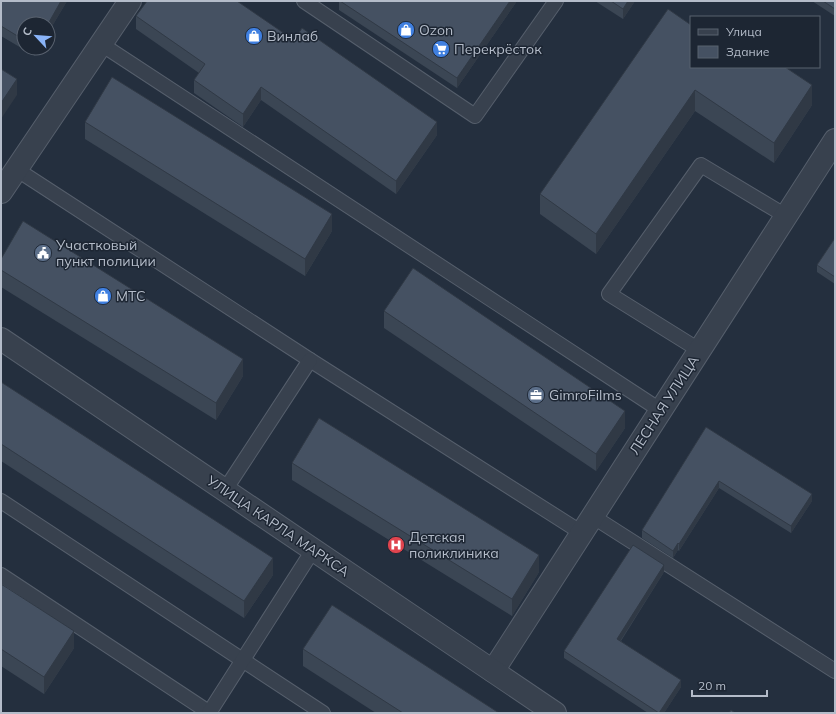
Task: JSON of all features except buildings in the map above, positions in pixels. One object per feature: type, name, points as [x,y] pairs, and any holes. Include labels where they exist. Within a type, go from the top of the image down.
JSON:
[{"type":"street","points":[[1,192],[130,1]]},
{"type":"street","name":"ЛЕСНАЯ УЛИЦА","points":[[493,671],[835,140]]},
{"type":"street","name":"УЛИЦА КАРЛА МАРКСА","points":[[1,339],[555,713]]},
{"type":"lane","points":[[304,1],[475,116],[556,1]]},
{"type":"lane","points":[[101,44],[660,410]]},
{"type":"lane","points":[[700,350],[609,294],[701,165],[786,216]]},
{"type":"lane","points":[[16,169],[310,360],[835,671]]},
{"type":"lane","points":[[225,490],[310,360]]},
{"type":"lane","points":[[1,501],[323,713]]},
{"type":"lane","points":[[1,575],[210,713],[242,660],[313,550]]},
{"type":"place","name":"Ozon","points":[[406,30]]},
{"type":"place","name":"Винлаб","points":[[254,36]]},
{"type":"place","name":"Перекрёсток","points":[[441,49]]},
{"type":"place","name":"Участковый пункт полиции","points":[[43,253]]},
{"type":"place","name":"МТС","points":[[103,296]]},
{"type":"place","name":"GimroFilms","points":[[536,395]]},
{"type":"place","name":"Детская поликлиника","points":[[396,545]]}]
